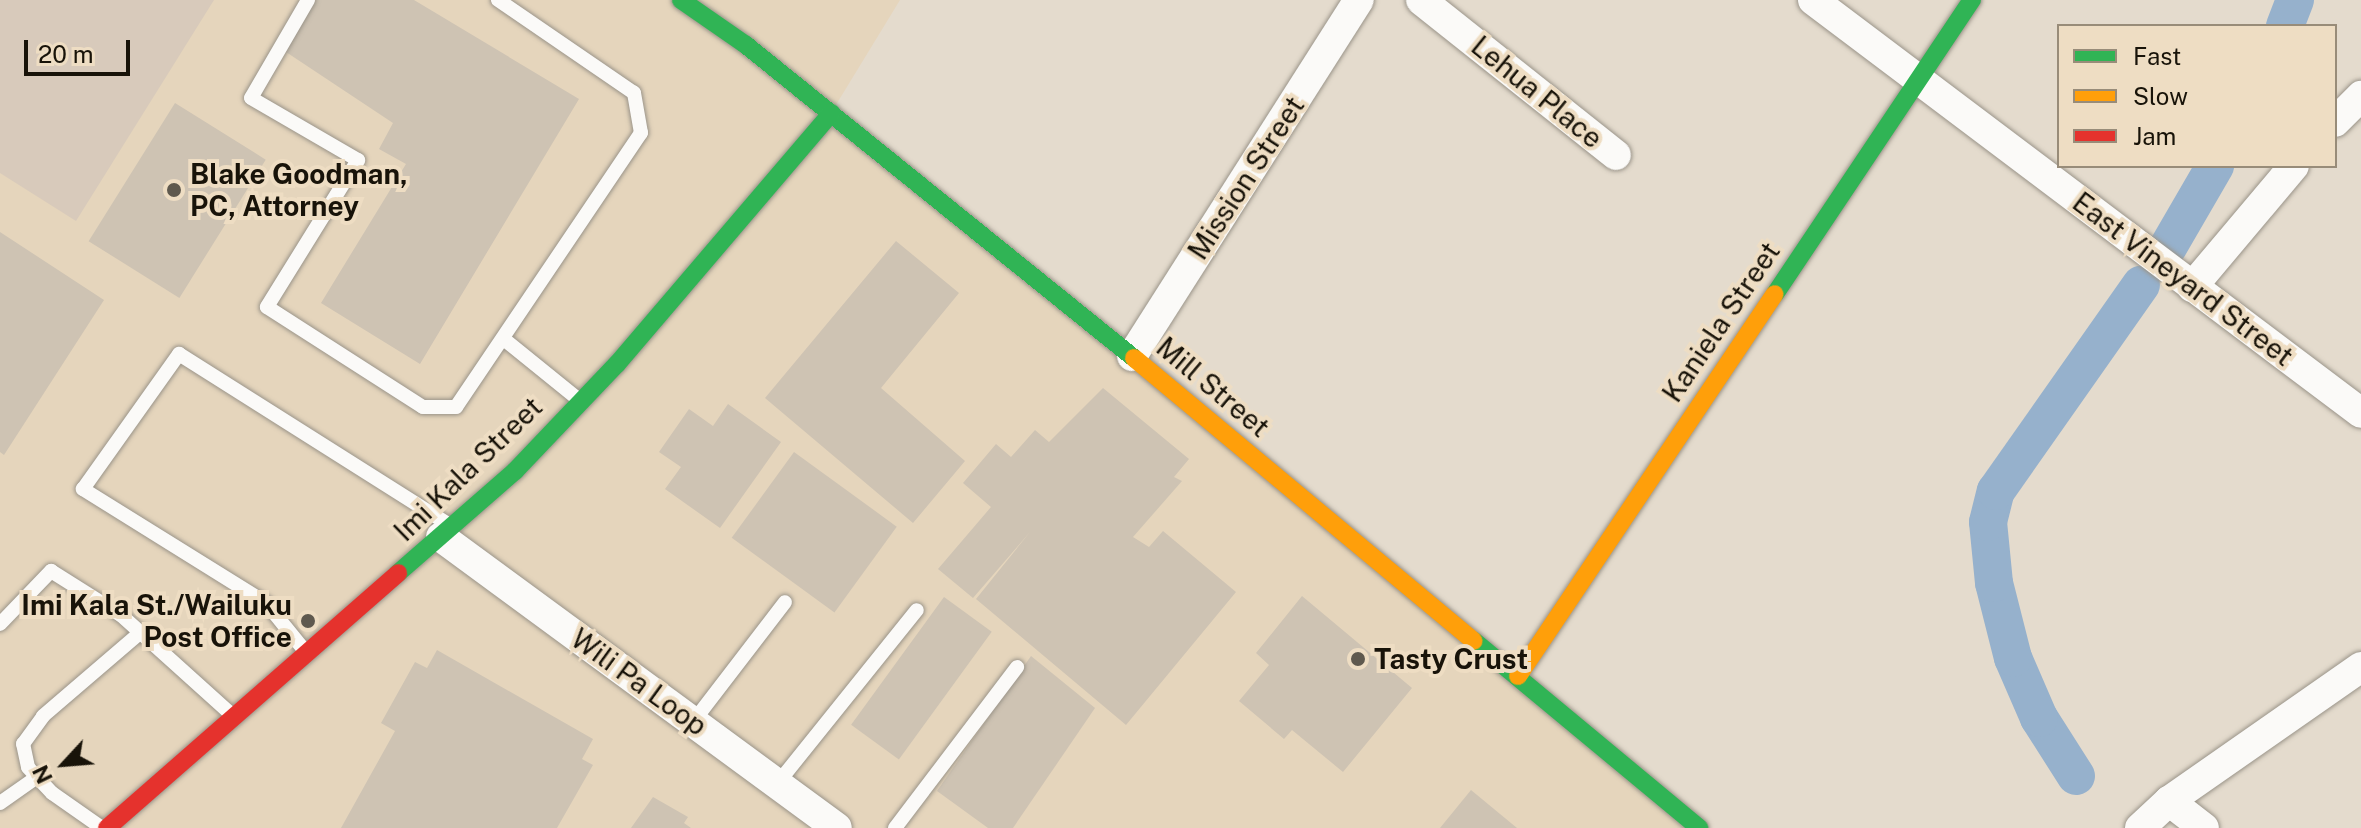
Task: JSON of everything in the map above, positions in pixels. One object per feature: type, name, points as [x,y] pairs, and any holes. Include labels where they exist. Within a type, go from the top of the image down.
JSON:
[{"type":"street","name":"Mill Street","points":[[681,0],[831,113],[1132,356],[1699,828]]},
{"type":"street","name":"Mission Street","points":[[1132,356],[1359,0]]},
{"type":"street","name":"Lehua Place","points":[[1421,0],[1616,155]]},
{"type":"street","name":"East Vineyard Street","points":[[1813,0],[2361,413]]},
{"type":"street","name":"Kaniela Street","points":[[1518,676],[1972,0]]},
{"type":"street","points":[[2337,120],[2361,96]]},
{"type":"street","name":"Imi Kala Street","points":[[105,828],[515,471],[691,279],[831,113]]},
{"type":"street","points":[[2192,287],[2292,168]]},
{"type":"street","name":"Wili Pa Loop","points":[[447,532],[693,722],[837,828]]},
{"type":"street","points":[[2140,828],[2169,801],[2361,667]]},
{"type":"street","points":[[2169,801],[2204,828]]},
{"type":"lane","points":[[308,0],[251,98],[358,160],[267,307],[423,407],[456,407],[505,340],[641,133],[634,93],[498,0]]},
{"type":"lane","points":[[505,340],[580,400]]},
{"type":"lane","points":[[306,652],[266,603],[83,489],[179,354],[447,532]]},
{"type":"lane","points":[[0,624],[51,571],[141,632],[232,715]]},
{"type":"lane","points":[[693,722],[785,602]]},
{"type":"lane","points":[[777,784],[917,610]]},
{"type":"lane","points":[[105,828],[37,777],[28,767],[23,744],[43,716],[141,632]]},
{"type":"lane","points":[[895,828],[1017,667]]},
{"type":"lane","points":[[0,803],[37,777]]},
{"type":"shaded area","points":[[0,0],[900,0],[831,113],[1699,828],[0,828]]},
{"type":"shaded area","points":[[0,0],[214,0],[76,221],[0,173]]},
{"type":"building","points":[[316,0],[414,0],[579,99],[420,364],[321,303],[406,164],[379,149],[393,123],[286,52]]},
{"type":"building","points":[[175,103],[266,160],[179,298],[89,241]]},
{"type":"building","points":[[0,232],[104,300],[4,455],[0,452]]},
{"type":"building","points":[[896,241],[959,293],[881,388],[965,461],[913,523],[765,398]]},
{"type":"building","points":[[1103,388],[1189,459],[1174,477],[1182,481],[1133,537],[1149,547],[1163,531],[1236,592],[1126,725],[976,599],[1030,532],[973,598],[938,569],[991,507],[963,483],[996,444],[1011,457],[1035,430],[1049,442]]},
{"type":"building","points":[[728,404],[781,442],[720,528],[665,489],[681,467],[659,452],[689,409],[713,426]]},
{"type":"building","points":[[794,452],[897,527],[834,612],[732,538]]},
{"type":"building","points":[[1302,596],[1412,688],[1343,772],[1292,730],[1284,739],[1239,701],[1269,665],[1256,653]]},
{"type":"building","points":[[944,597],[992,632],[899,760],[851,725]]},
{"type":"building","points":[[437,650],[593,739],[582,759],[593,765],[557,828],[341,828],[395,731],[381,723],[415,662],[427,668]]},
{"type":"building","points":[[1031,656],[1095,708],[1013,828],[988,828],[937,791]]},
{"type":"building","points":[[1471,790],[1517,828],[1440,828]]},
{"type":"building","points":[[653,797],[688,817],[684,823],[691,828],[631,828]]},
{"type":"waterway","points":[[2286,24],[2295,0]]},
{"type":"waterway","points":[[2168,247],[2214,168]]},
{"type":"waterway","points":[[2076,776],[2039,718],[2013,658],[1994,583],[1988,522],[1996,491],[2141,285]]},
{"type":"traffic: fast","points":[[681,0],[746,45],[1134,358]]},
{"type":"traffic: fast","points":[[1775,294],[1972,0]]},
{"type":"traffic: fast","points":[[398,573],[515,471],[617,364],[831,113]]},
{"type":"traffic: fast","points":[[1474,641],[1699,828]]},
{"type":"traffic: slow","points":[[1518,676],[1775,294]]},
{"type":"traffic: slow","points":[[1134,358],[1474,641]]},
{"type":"traffic: jam","points":[[107,828],[398,573]]},
{"type":"place","name":"Blake Goodman, PC, Attorney","points":[[174,190]]},
{"type":"place","name":"Imi Kala St./Wailuku Post Office","points":[[308,621]]},
{"type":"place","name":"Tasty Crust","points":[[1358,659]]}]
